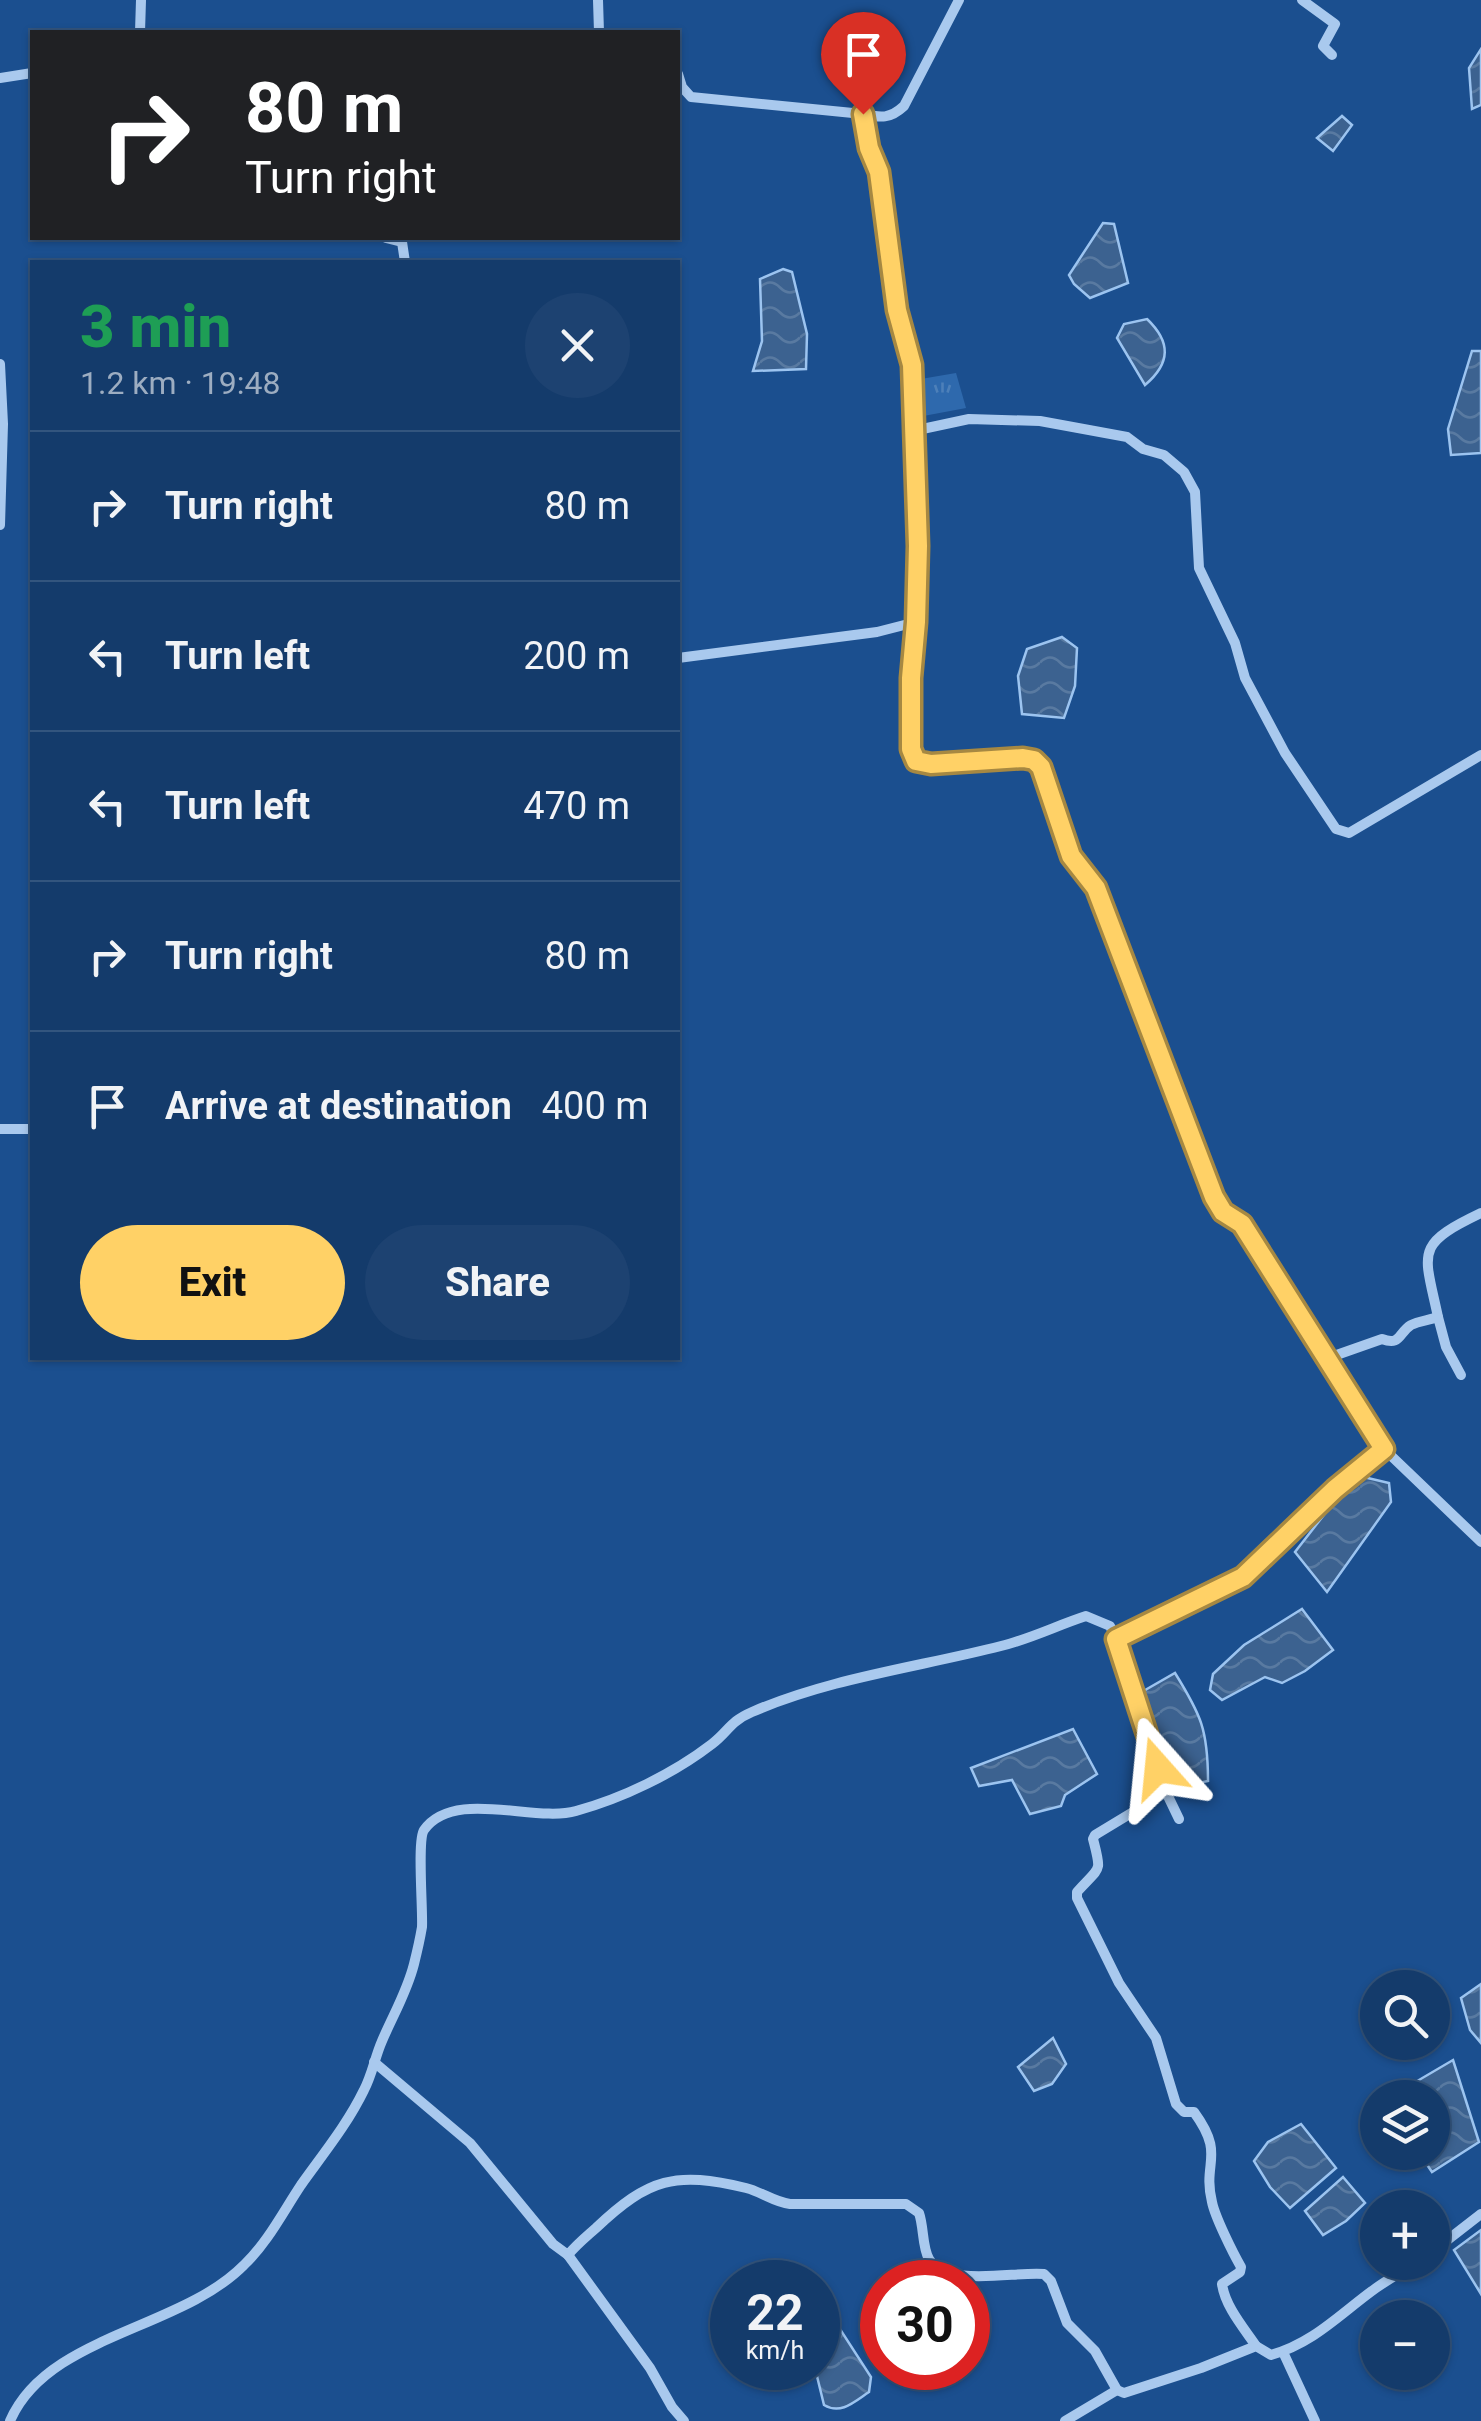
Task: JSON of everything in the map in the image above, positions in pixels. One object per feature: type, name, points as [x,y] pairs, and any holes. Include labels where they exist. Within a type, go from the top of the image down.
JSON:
[{"type":"street","points":[[140,30],[142,0]]},
{"type":"street","points":[[598,0],[599,30]]},
{"type":"street","points":[[680,80],[692,97],[882,118],[895,115],[904,106],[958,0]]},
{"type":"street","points":[[1302,0],[1335,24],[1324,46],[1332,55]]},
{"type":"street","points":[[0,78],[30,73]]},
{"type":"street","points":[[863,114],[869,148],[879,172],[897,310],[912,365],[918,546],[911,749],[916,761],[931,764],[1023,758],[1034,760],[1041,767],[1071,856],[1096,888],[1214,1197],[1223,1212],[1242,1224],[1384,1449],[1481,1542]]},
{"type":"street","points":[[394,240],[402,242],[406,260]]},
{"type":"street","points":[[0,364],[0,525]]},
{"type":"street","points":[[913,431],[970,419],[1040,421],[1127,437],[1143,449],[1164,455],[1184,472],[1195,492],[1199,568],[1234,643],[1245,678],[1285,753],[1336,829],[1343,833],[1350,833],[1481,755]]},
{"type":"street","points":[[680,658],[877,632],[916,622]]},
{"type":"street","points":[[0,1129],[30,1129]]},
{"type":"street","points":[[1462,1375],[1446,1347],[1438,1318],[1426,1262],[1427,1248],[1440,1234],[1481,1213]]},
{"type":"street","points":[[1328,1358],[1382,1339],[1398,1340],[1410,1326],[1438,1318]]},
{"type":"street","points":[[1116,1639],[1243,1577],[1304,1517],[1384,1449]]},
{"type":"street","points":[[10,2421],[28,2390],[49,2372],[132,2327],[204,2297],[244,2266],[328,2151],[365,2088],[399,2009],[422,1928],[422,1833],[442,1814],[474,1808],[573,1812],[645,1785],[714,1742],[730,1723],[756,1710],[894,1670],[1006,1646],[1086,1616],[1110,1626],[1116,1639],[1166,1792],[1179,1819]]},
{"type":"street","points":[[1166,1792],[1094,1835],[1101,1861],[1077,1892],[1077,1898],[1119,1983],[1156,2038],[1176,2104],[1184,2112],[1194,2112],[1213,2148],[1212,2203],[1242,2270],[1222,2284],[1225,2298],[1256,2346],[1272,2355],[1318,2335],[1388,2280]]},
{"type":"street","points":[[374,2062],[470,2143],[553,2244],[568,2256],[684,2421]]},
{"type":"street","points":[[568,2256],[633,2195],[672,2180],[719,2182],[756,2190],[778,2202],[906,2204],[919,2213],[928,2258],[938,2268],[971,2278],[1044,2274],[1051,2281],[1067,2323],[1095,2351],[1118,2390]]},
{"type":"street","points":[[1450,2238],[1481,2214]]},
{"type":"street","points":[[1065,2421],[1118,2390],[1135,2392],[1256,2346]]},
{"type":"street","points":[[1282,2352],[1315,2421]]},
{"type":"green space","points":[[956,373],[966,408],[918,417],[921,379]]},
{"type":"water","points":[[1481,49],[1481,105],[1472,109],[1469,68]]},
{"type":"water","points":[[1342,116],[1352,125],[1333,151],[1317,138]]},
{"type":"water","points":[[1103,223],[1114,224],[1128,283],[1090,298],[1069,275]]},
{"type":"water","points":[[783,269],[792,272],[807,334],[806,369],[753,371],[762,341],[760,279]]},
{"type":"water","points":[[1147,319],[1160,336],[1165,352],[1160,369],[1145,385],[1117,338],[1124,324]]},
{"type":"water","points":[[1472,351],[1481,351],[1481,453],[1451,455],[1448,429]]},
{"type":"water","points":[[1062,637],[1077,648],[1075,686],[1064,718],[1022,714],[1018,676],[1027,649]]},
{"type":"water","points":[[1355,1475],[1389,1483],[1391,1502],[1327,1592],[1295,1552]]},
{"type":"water","points":[[1302,1609],[1333,1650],[1282,1683],[1265,1677],[1222,1700],[1210,1690],[1213,1674],[1244,1645]]},
{"type":"water","points":[[1175,1673],[1201,1724],[1208,1781],[1171,1789],[1159,1742],[1140,1693]]},
{"type":"water","points":[[1073,1729],[1097,1774],[1065,1795],[1061,1806],[1030,1814],[1012,1780],[979,1786],[971,1768]]},
{"type":"water","points":[[1481,1984],[1481,2043],[1470,2030],[1461,1998]]},
{"type":"water","points":[[1053,2038],[1066,2064],[1052,2084],[1034,2091],[1018,2067]]},
{"type":"water","points":[[1453,2060],[1479,2142],[1450,2161],[1450,2080],[1419,2080]]},
{"type":"water","points":[[1301,2124],[1336,2168],[1290,2208],[1270,2187],[1254,2161],[1268,2142]]},
{"type":"water","points":[[1343,2177],[1360,2197],[1360,2208],[1323,2235],[1305,2211]]},
{"type":"water","points":[[1481,2230],[1481,2294],[1454,2250]]},
{"type":"water","points":[[840,2329],[860,2360],[860,2390],[869,2392],[842,2408],[824,2405],[820,2390],[840,2390]]},
{"type":"route","points":[[863,114],[869,148],[879,172],[897,310],[912,365],[918,546],[911,749],[916,761],[931,764],[1023,758],[1034,760],[1041,767],[1071,856],[1096,888],[1214,1197],[1223,1212],[1242,1224],[1384,1449],[1357,1469],[1243,1577],[1116,1639],[1158,1768]]}]
